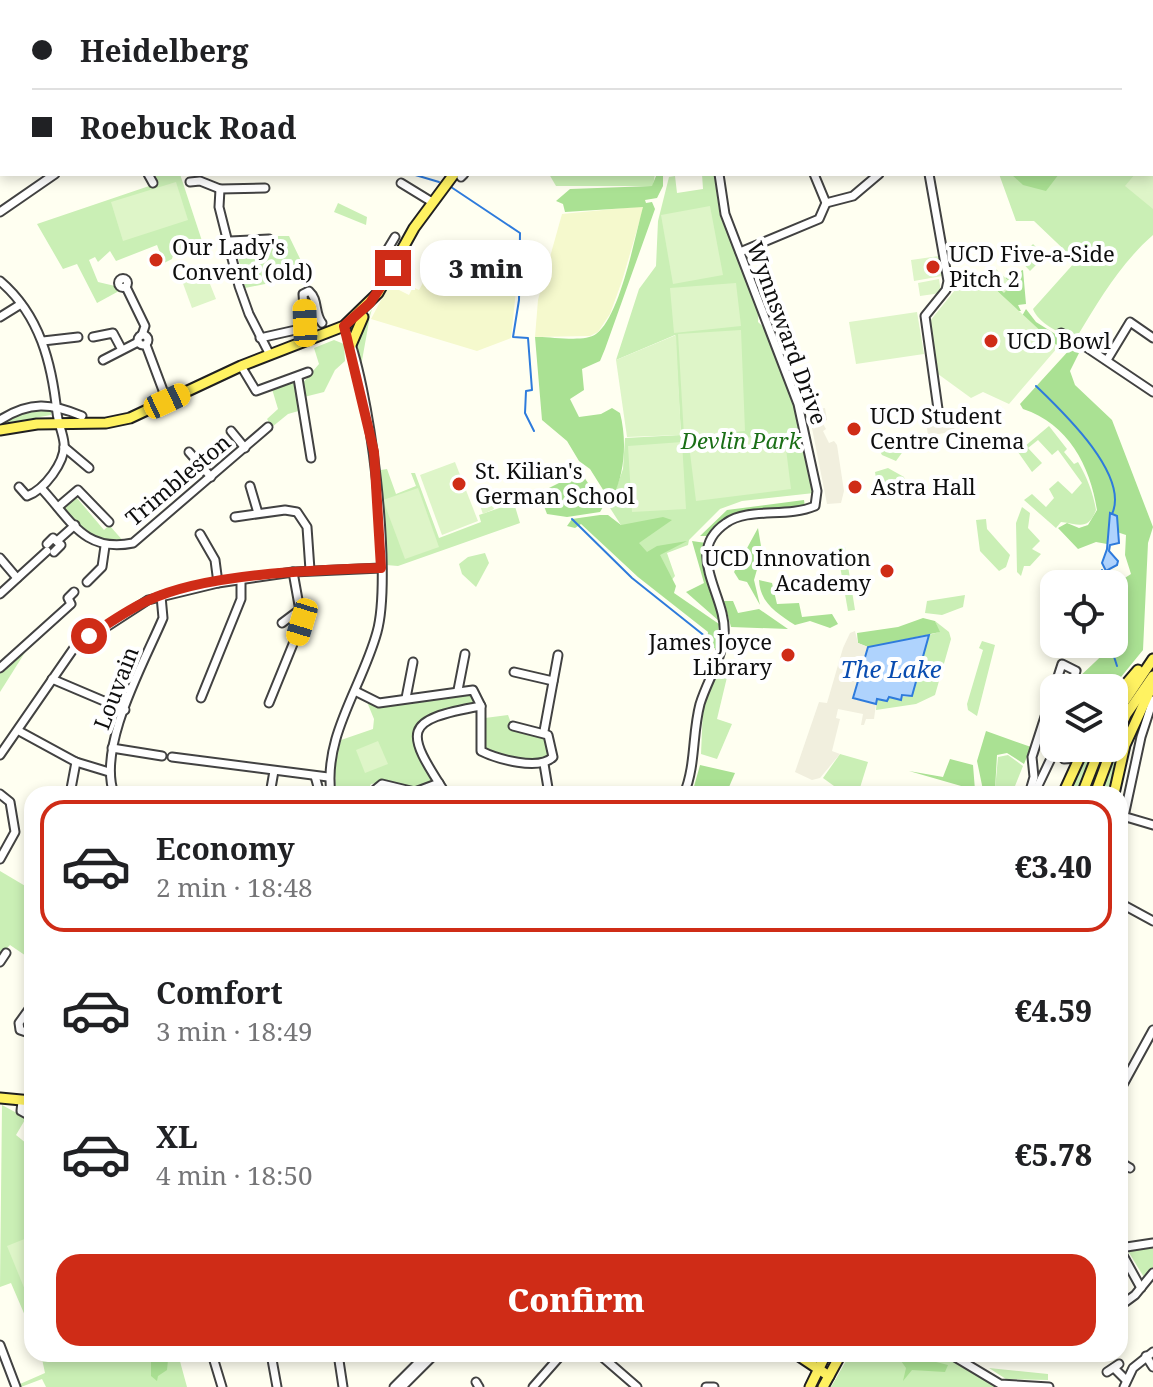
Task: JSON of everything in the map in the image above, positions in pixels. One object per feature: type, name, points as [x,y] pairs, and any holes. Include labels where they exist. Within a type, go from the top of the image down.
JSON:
[{"type":"main road","points":[[351,345],[370,303],[432,202],[459,176]]},
{"type":"main road","points":[[0,430],[60,423],[115,422],[241,366],[344,326],[370,303]]},
{"type":"main road","points":[[1128,684],[1153,658]]},
{"type":"main road","points":[[1128,696],[1153,658]]},
{"type":"main road","points":[[1128,712],[1153,676]]},
{"type":"main road","points":[[1128,739],[1153,684]]},
{"type":"main road","points":[[1067,786],[1077,762]]},
{"type":"main road","points":[[1085,786],[1095,762]]},
{"type":"main road","points":[[1098,786],[1107,762]]},
{"type":"main road","points":[[1116,786],[1120,762]]},
{"type":"main road","points":[[0,1098],[24,1101]]},
{"type":"main road","points":[[807,1362],[829,1376]]},
{"type":"main road","points":[[810,1387],[822,1362]]},
{"type":"main road","points":[[823,1387],[837,1362]]},
{"type":"street","points":[[0,212],[52,176]]},
{"type":"street","points":[[149,176],[153,183]]},
{"type":"street","name":"Wynnsward Drive","points":[[686,786],[693,763],[700,704],[724,637],[721,604],[707,572],[710,542],[718,530],[737,517],[799,512],[815,506],[816,485],[798,404],[725,214],[719,176]]},
{"type":"street","points":[[815,176],[826,203]]},
{"type":"street","points":[[740,252],[812,224],[826,203],[853,196],[877,176]]},
{"type":"street","points":[[929,176],[948,281],[942,296],[925,316],[938,409]]},
{"type":"street","points":[[190,182],[200,181],[220,189],[265,188]]},
{"type":"street","points":[[401,183],[432,202]]},
{"type":"street","points":[[220,189],[219,207],[239,286],[270,355]]},
{"type":"street","points":[[230,241],[269,239]]},
{"type":"street","points":[[380,262],[393,240],[403,249]]},
{"type":"street","points":[[378,274],[390,273]]},
{"type":"street","points":[[120,276],[128,282],[126,287],[145,326],[142,341],[167,401]]},
{"type":"street","points":[[0,281],[21,304],[43,341],[64,447],[54,471],[41,488],[27,496],[19,487]]},
{"type":"street","points":[[260,338],[300,329],[305,323],[303,294],[309,291],[316,301],[317,317],[322,323]]},
{"type":"street","points":[[0,317],[21,304]]},
{"type":"street","points":[[1107,360],[1130,322],[1153,337]]},
{"type":"street","points":[[330,786],[328,777],[334,742],[380,619],[381,568],[374,452],[351,345],[344,326]]},
{"type":"street","points":[[93,337],[116,332],[121,348],[119,353],[103,360]]},
{"type":"street","points":[[1061,333],[1070,343],[1107,360],[1153,392]]},
{"type":"street","points":[[43,341],[78,337]]},
{"type":"street","points":[[121,348],[142,341]]},
{"type":"street","points":[[241,366],[256,391],[308,372]]},
{"type":"street","points":[[298,378],[311,458]]},
{"type":"street","points":[[0,420],[27,406],[57,406],[82,416]]},
{"type":"street","name":"Trimbleston","points":[[105,546],[133,543],[145,536],[268,427]]},
{"type":"street","points":[[231,431],[245,448]]},
{"type":"street","points":[[64,447],[89,468]]},
{"type":"street","points":[[189,452],[211,477]]},
{"type":"street","points":[[250,486],[258,513]]},
{"type":"street","points":[[41,488],[92,541],[105,546],[102,567],[87,582]]},
{"type":"street","name":"Trimbleston","points":[[58,507],[78,490],[109,522]]},
{"type":"street","points":[[235,517],[285,510],[302,517],[307,527],[310,570]]},
{"type":"street","points":[[0,594],[49,549],[53,538],[57,541],[75,525]]},
{"type":"street","points":[[200,534],[215,560],[218,583]]},
{"type":"street","points":[[0,558],[17,578]]},
{"type":"street","points":[[0,755],[74,648],[89,636],[161,596],[218,583],[293,572],[381,568]]},
{"type":"street","points":[[269,703],[297,637],[302,608],[293,572]]},
{"type":"street","points":[[201,698],[241,599],[241,579]]},
{"type":"street","points":[[0,668],[71,604],[68,598],[74,592]]},
{"type":"street","name":"Louvain","points":[[112,786],[109,772],[112,748],[163,618],[161,596]]},
{"type":"street","points":[[282,623],[302,608]]},
{"type":"street","points":[[458,690],[465,654]]},
{"type":"street","points":[[355,691],[379,703],[473,690],[481,706],[481,751],[533,765],[544,764],[553,757],[554,750],[544,731],[558,655]]},
{"type":"street","points":[[406,698],[413,662]]},
{"type":"street","points":[[1059,674],[1062,664],[1076,671],[1075,674]]},
{"type":"street","points":[[514,672],[553,681]]},
{"type":"street","points":[[52,679],[125,710]]},
{"type":"street","points":[[1128,805],[1144,717],[1153,700]]},
{"type":"street","points":[[441,786],[416,746],[417,730],[426,719],[437,714],[481,706]]},
{"type":"street","points":[[513,726],[544,731]]},
{"type":"street","points":[[19,731],[76,762],[109,772]]},
{"type":"street","points":[[1033,786],[1032,757],[1040,734]]},
{"type":"street","points":[[112,748],[162,756]]},
{"type":"street","points":[[172,757],[328,777]]},
{"type":"street","points":[[71,786],[76,762]]},
{"type":"street","points":[[1036,786],[1049,762]]},
{"type":"street","points":[[1120,762],[1135,765]]},
{"type":"street","points":[[544,764],[548,786]]},
{"type":"street","points":[[271,786],[274,771]]},
{"type":"street","points":[[315,776],[318,786]]},
{"type":"street","points":[[431,786],[439,783]]},
{"type":"street","points":[[0,794],[10,802],[15,830],[1,862]]},
{"type":"street","points":[[1128,818],[1153,825]]},
{"type":"street","points":[[1128,907],[1153,921]]},
{"type":"street","points":[[0,962],[6,953]]},
{"type":"street","points":[[1128,1075],[1153,1030]]},
{"type":"street","points":[[1128,1248],[1153,1243]]},
{"type":"street","points":[[1128,1264],[1141,1288]]},
{"type":"street","points":[[1128,1299],[1153,1273]]},
{"type":"street","points":[[0,1345],[16,1387]]},
{"type":"street","points":[[1150,1354],[1153,1367]]},
{"type":"street","points":[[1113,1368],[1125,1383],[1150,1354]]},
{"type":"street","points":[[214,1362],[222,1387]]},
{"type":"street","points":[[272,1362],[277,1387]]},
{"type":"street","points":[[339,1362],[342,1385]]},
{"type":"street","points":[[394,1387],[419,1362]]},
{"type":"street","points":[[402,1387],[427,1362]]},
{"type":"street","points":[[533,1387],[555,1362]]},
{"type":"street","points":[[608,1362],[637,1387]]},
{"type":"street","points":[[971,1362],[1000,1384],[1049,1387]]},
{"type":"street","points":[[706,1387],[714,1387]]},
{"type":"green space","points":[[156,176],[181,176],[202,241],[173,255],[164,263],[157,245],[116,261],[110,251],[98,262],[95,257],[89,260],[98,282],[115,286],[119,291],[97,303],[77,264],[63,269],[37,224],[158,183]]},
{"type":"green space","points":[[550,176],[655,176],[653,186],[556,186]]},
{"type":"green space","points":[[656,176],[663,176],[663,186],[657,198],[645,200],[646,203],[652,202],[655,209],[600,361],[582,369],[584,390],[570,399],[579,417],[601,414],[612,408],[620,413],[624,456],[613,497],[607,496],[567,441],[542,420],[535,337],[591,337],[605,325],[626,275],[643,207],[565,212],[563,204],[556,201],[570,189],[652,186]]},
{"type":"green space","name":"Devlin Park","points":[[675,176],[677,193],[703,189],[702,176],[714,176],[720,216],[759,308],[758,322],[769,332],[789,386],[814,493],[742,501],[720,509],[689,540],[688,545],[667,553],[675,576],[670,582],[626,533],[603,497],[613,497],[623,469],[625,438],[681,435],[675,335],[616,360],[639,289],[656,266],[658,221],[669,177]]},
{"type":"green space","points":[[1000,176],[1153,176],[1153,235],[1121,269],[1078,335],[1059,332],[1040,319],[1033,309],[1076,261],[1034,221],[1016,221]]},
{"type":"green space","points":[[1013,176],[1057,176],[1046,191],[1023,185]]},
{"type":"green space","points":[[1133,176],[1153,176],[1153,209],[1125,186]]},
{"type":"green space","points":[[176,182],[188,220],[123,241],[111,202]]},
{"type":"green space","points":[[338,203],[367,217],[366,225],[334,212]]},
{"type":"green space","points":[[644,206],[610,314],[598,332],[590,336],[535,337],[538,300],[562,214]]},
{"type":"green space","points":[[710,206],[723,275],[673,284],[661,215]]},
{"type":"green space","points":[[278,236],[289,236],[305,269],[280,281],[245,288],[235,243],[277,241]]},
{"type":"green space","points":[[1033,244],[1045,256],[1030,271],[1019,259]]},
{"type":"green space","points":[[939,256],[942,276],[914,281],[911,260]]},
{"type":"green space","points":[[994,267],[1012,284],[1004,293],[986,276]]},
{"type":"green space","points":[[204,269],[216,299],[192,308],[181,278]]},
{"type":"green space","points":[[1023,270],[1026,304],[1018,305],[1021,311],[1016,311],[997,291],[1000,288],[1004,292],[1012,284],[1005,278]]},
{"type":"green space","name":"UCD Bowl","points":[[981,276],[1058,347],[1009,404],[983,392],[971,398],[938,374],[930,321],[955,290]]},
{"type":"green space","points":[[939,279],[941,293],[920,296],[918,283]]},
{"type":"green space","points":[[424,281],[437,287],[517,281],[511,338],[477,351],[371,319],[389,285],[409,295],[413,287],[419,290]]},
{"type":"green space","points":[[736,283],[741,326],[674,333],[670,288]]},
{"type":"green space","points":[[372,309],[370,316],[361,366],[356,338]]},
{"type":"green space","points":[[1026,309],[1036,322],[1068,342],[1061,349],[1022,316]]},
{"type":"green space","points":[[917,312],[924,354],[856,364],[849,322]]},
{"type":"green space","points":[[741,330],[745,431],[684,436],[678,334]]},
{"type":"green space","name":"Devlin Park","points":[[676,335],[681,435],[627,437],[616,360]]},
{"type":"green space","points":[[334,340],[344,344],[345,361],[335,370],[324,392],[304,397],[302,384],[319,364],[314,348]]},
{"type":"green space","points":[[1072,347],[1079,353],[1070,371],[1075,385],[1112,420],[1153,527],[1148,543],[1143,650],[1123,674],[1082,674],[1099,658],[1128,658],[1128,576],[1131,574],[1125,555],[1126,535],[1117,532],[1117,516],[1110,514],[1107,544],[1096,542],[1078,549],[1058,528],[1067,523],[1079,528],[1088,525],[1097,510],[1094,493],[1074,448],[1053,425],[1023,409],[1020,404]]},
{"type":"green space","points":[[291,382],[297,385],[302,410],[288,414],[272,427],[267,419],[278,409],[272,389]]},
{"type":"green space","points":[[52,408],[51,415],[0,424],[17,412]]},
{"type":"green space","points":[[1049,426],[1067,449],[1064,452],[1074,464],[1078,462],[1089,485],[1096,510],[1086,524],[1061,522],[1056,528],[1024,500],[1032,494],[1046,507],[1054,498],[1049,489],[1058,481],[1072,494],[1082,483],[1058,450],[1052,455],[1038,440],[1028,448],[1042,463],[1032,472],[1018,452]]},
{"type":"green space","points":[[784,433],[791,489],[696,501],[689,445]]},
{"type":"green space","points":[[900,441],[904,450],[896,461],[882,455],[876,444]]},
{"type":"green space","points":[[682,442],[686,509],[632,512],[628,446]]},
{"type":"green space","points":[[455,462],[478,521],[442,535],[420,475]]},
{"type":"green space","points":[[888,468],[904,477],[908,492],[879,497],[875,472]]},
{"type":"green space","points":[[387,469],[396,494],[416,486],[411,473],[415,473],[439,538],[481,522],[479,515],[514,503],[520,523],[398,566],[386,565],[381,470]]},
{"type":"green space","points":[[581,472],[603,507],[600,512],[567,517],[547,514],[539,493]]},
{"type":"green space","points":[[418,488],[439,547],[405,559],[383,500]]},
{"type":"green space","points":[[486,488],[494,509],[483,514],[475,492]]},
{"type":"green space","points":[[76,497],[104,530],[109,525],[125,543],[93,539],[63,509]]},
{"type":"green space","points":[[804,500],[805,507],[740,516],[717,527],[707,536],[700,536],[727,510]]},
{"type":"green space","points":[[1022,507],[1030,513],[1028,528],[1040,541],[1032,549],[1041,554],[1030,566],[1024,566],[1021,576],[1017,572],[1016,523]]},
{"type":"green space","points":[[608,515],[621,525],[663,517],[672,520],[639,543],[647,552],[657,546],[687,541],[660,555],[676,586],[674,593],[719,624],[716,649],[707,644],[708,632],[638,577],[581,524],[575,528],[567,526],[572,519]]},
{"type":"green space","points":[[986,519],[987,529],[1010,555],[1006,567],[999,571],[980,551],[976,520]]},
{"type":"green space","points":[[758,528],[762,552],[754,580],[760,605],[747,582],[739,580],[734,572]]},
{"type":"green space","points":[[692,541],[706,543],[704,565],[719,621],[686,592],[704,583]]},
{"type":"green space","points":[[845,547],[855,610],[848,611],[837,549]]},
{"type":"green space","points":[[485,553],[489,563],[476,587],[462,574],[459,564],[468,557]]},
{"type":"green space","points":[[759,580],[772,583],[777,604],[799,603],[802,617],[832,614],[838,624],[830,628],[810,621],[795,625],[766,601]]},
{"type":"green space","points":[[965,595],[963,607],[942,615],[925,613],[927,601]]},
{"type":"green space","points":[[724,601],[733,601],[738,613],[759,609],[788,629],[731,627]]},
{"type":"green space","points":[[923,618],[935,621],[940,632],[868,647],[858,643],[857,633],[898,627]]},
{"type":"green space","points":[[935,621],[949,632],[951,639],[935,695],[916,704],[876,710],[877,699],[912,696],[929,635],[939,632]]},
{"type":"green space","points":[[982,641],[995,645],[977,716],[968,710],[967,704],[983,650],[979,648]]},
{"type":"green space","points":[[29,646],[0,692],[0,672]]},
{"type":"green space","points":[[728,673],[717,719],[732,724],[717,759],[701,754],[703,707],[716,675]]},
{"type":"green space","points":[[473,692],[476,703],[427,718],[418,724],[414,732],[415,743],[434,781],[420,786],[380,783],[336,786],[335,766],[341,740],[373,729],[374,719],[367,702],[381,706]]},
{"type":"green space","points":[[1138,703],[1128,728],[1128,720]]},
{"type":"green space","points":[[508,715],[511,723],[544,733],[551,755],[546,760],[525,761],[484,750],[485,718]]},
{"type":"green space","points":[[986,731],[1031,747],[1024,764],[1007,753],[997,755],[995,786],[982,786],[977,761]]},
{"type":"green space","points":[[378,741],[388,764],[365,773],[356,750]]},
{"type":"green space","points":[[840,754],[868,762],[860,786],[834,786],[823,778]]},
{"type":"green space","points":[[1008,755],[1023,766],[1015,786],[995,786],[998,757]]},
{"type":"green space","points":[[950,759],[973,765],[975,786],[961,786],[909,771],[943,777]]},
{"type":"green space","points":[[1082,762],[1091,762],[1083,786],[1071,786]]},
{"type":"green space","points":[[1112,762],[1118,762],[1113,786],[1103,786]]},
{"type":"green space","points":[[700,765],[735,773],[729,786],[694,786]]},
{"type":"green space","points":[[0,871],[24,885],[24,955],[10,945],[0,955]]},
{"type":"green space","points":[[2,1105],[24,1117],[16,1135],[24,1142],[24,1313],[11,1283],[0,1287]]},
{"type":"green space","points":[[24,1239],[24,1287],[7,1246]]},
{"type":"green space","points":[[1153,1245],[1153,1270],[1145,1279],[1128,1251]]},
{"type":"green space","points":[[43,1362],[180,1362],[187,1387],[46,1387],[42,1379],[21,1387],[20,1384],[45,1373]]},
{"type":"green space","points":[[151,1362],[168,1362],[167,1370],[158,1376],[157,1381],[151,1376]]},
{"type":"green space","points":[[845,1362],[961,1362],[1006,1387],[831,1387]]},
{"type":"green space","points":[[902,1362],[948,1365],[945,1372],[912,1370],[903,1381],[906,1368]]},
{"type":"green space","points":[[989,1368],[1048,1374],[1048,1380],[1006,1379]]},
{"type":"shaded area","points":[[797,371],[799,380],[813,378],[812,396],[817,409],[825,408],[827,420],[822,422],[826,429],[823,431],[829,443],[834,441],[837,445],[844,491],[841,503],[827,504],[810,418],[790,374]]},
{"type":"shaded area","points":[[951,416],[955,431],[928,436],[926,421],[929,418]]},
{"type":"shaded area","points":[[855,631],[858,643],[868,647],[854,698],[876,704],[874,719],[866,719],[861,725],[863,714],[838,709],[836,718],[840,719],[832,751],[840,754],[820,778],[812,780],[795,772],[819,702],[827,703],[843,648],[850,633]]},
{"type":"water","points":[[1110,513],[1117,516],[1119,543],[1110,545],[1109,551],[1118,561],[1117,565],[1106,570],[1102,563],[1107,549]]},
{"type":"water","name":"The Lake","points":[[929,635],[912,696],[902,695],[901,700],[889,697],[887,701],[877,699],[876,704],[853,698],[868,647]]},
{"type":"waterway","points":[[419,176],[439,182]]},
{"type":"waterway","points":[[451,187],[520,233],[519,300],[513,337],[528,338],[532,390],[526,391],[525,413],[534,431]]},
{"type":"waterway","points":[[1036,386],[1076,427],[1103,463],[1115,498],[1112,514]]},
{"type":"waterway","points":[[572,519],[632,578],[706,637]]},
{"type":"waterway","points":[[1114,658],[1117,666]]},
{"type":"place","name":"Our Lady's Convent (old)","points":[[156,260]]},
{"type":"place","name":"UCD Five-a-Side Pitch 2","points":[[933,267]]},
{"type":"place","name":"UCD Bowl","points":[[991,341]]},
{"type":"place","name":"UCD Student Centre Cinema","points":[[854,429]]},
{"type":"place","name":"St. Kilian's German School","points":[[459,484]]},
{"type":"place","name":"Astra Hall","points":[[855,487]]},
{"type":"place","name":"UCD Innovation Academy","points":[[887,571]]},
{"type":"place","name":"James Joyce Library","points":[[788,655]]},
{"type":"route","points":[[89,636],[148,600],[172,592],[310,570],[381,568],[374,452],[344,326],[370,303],[393,268]]}]
